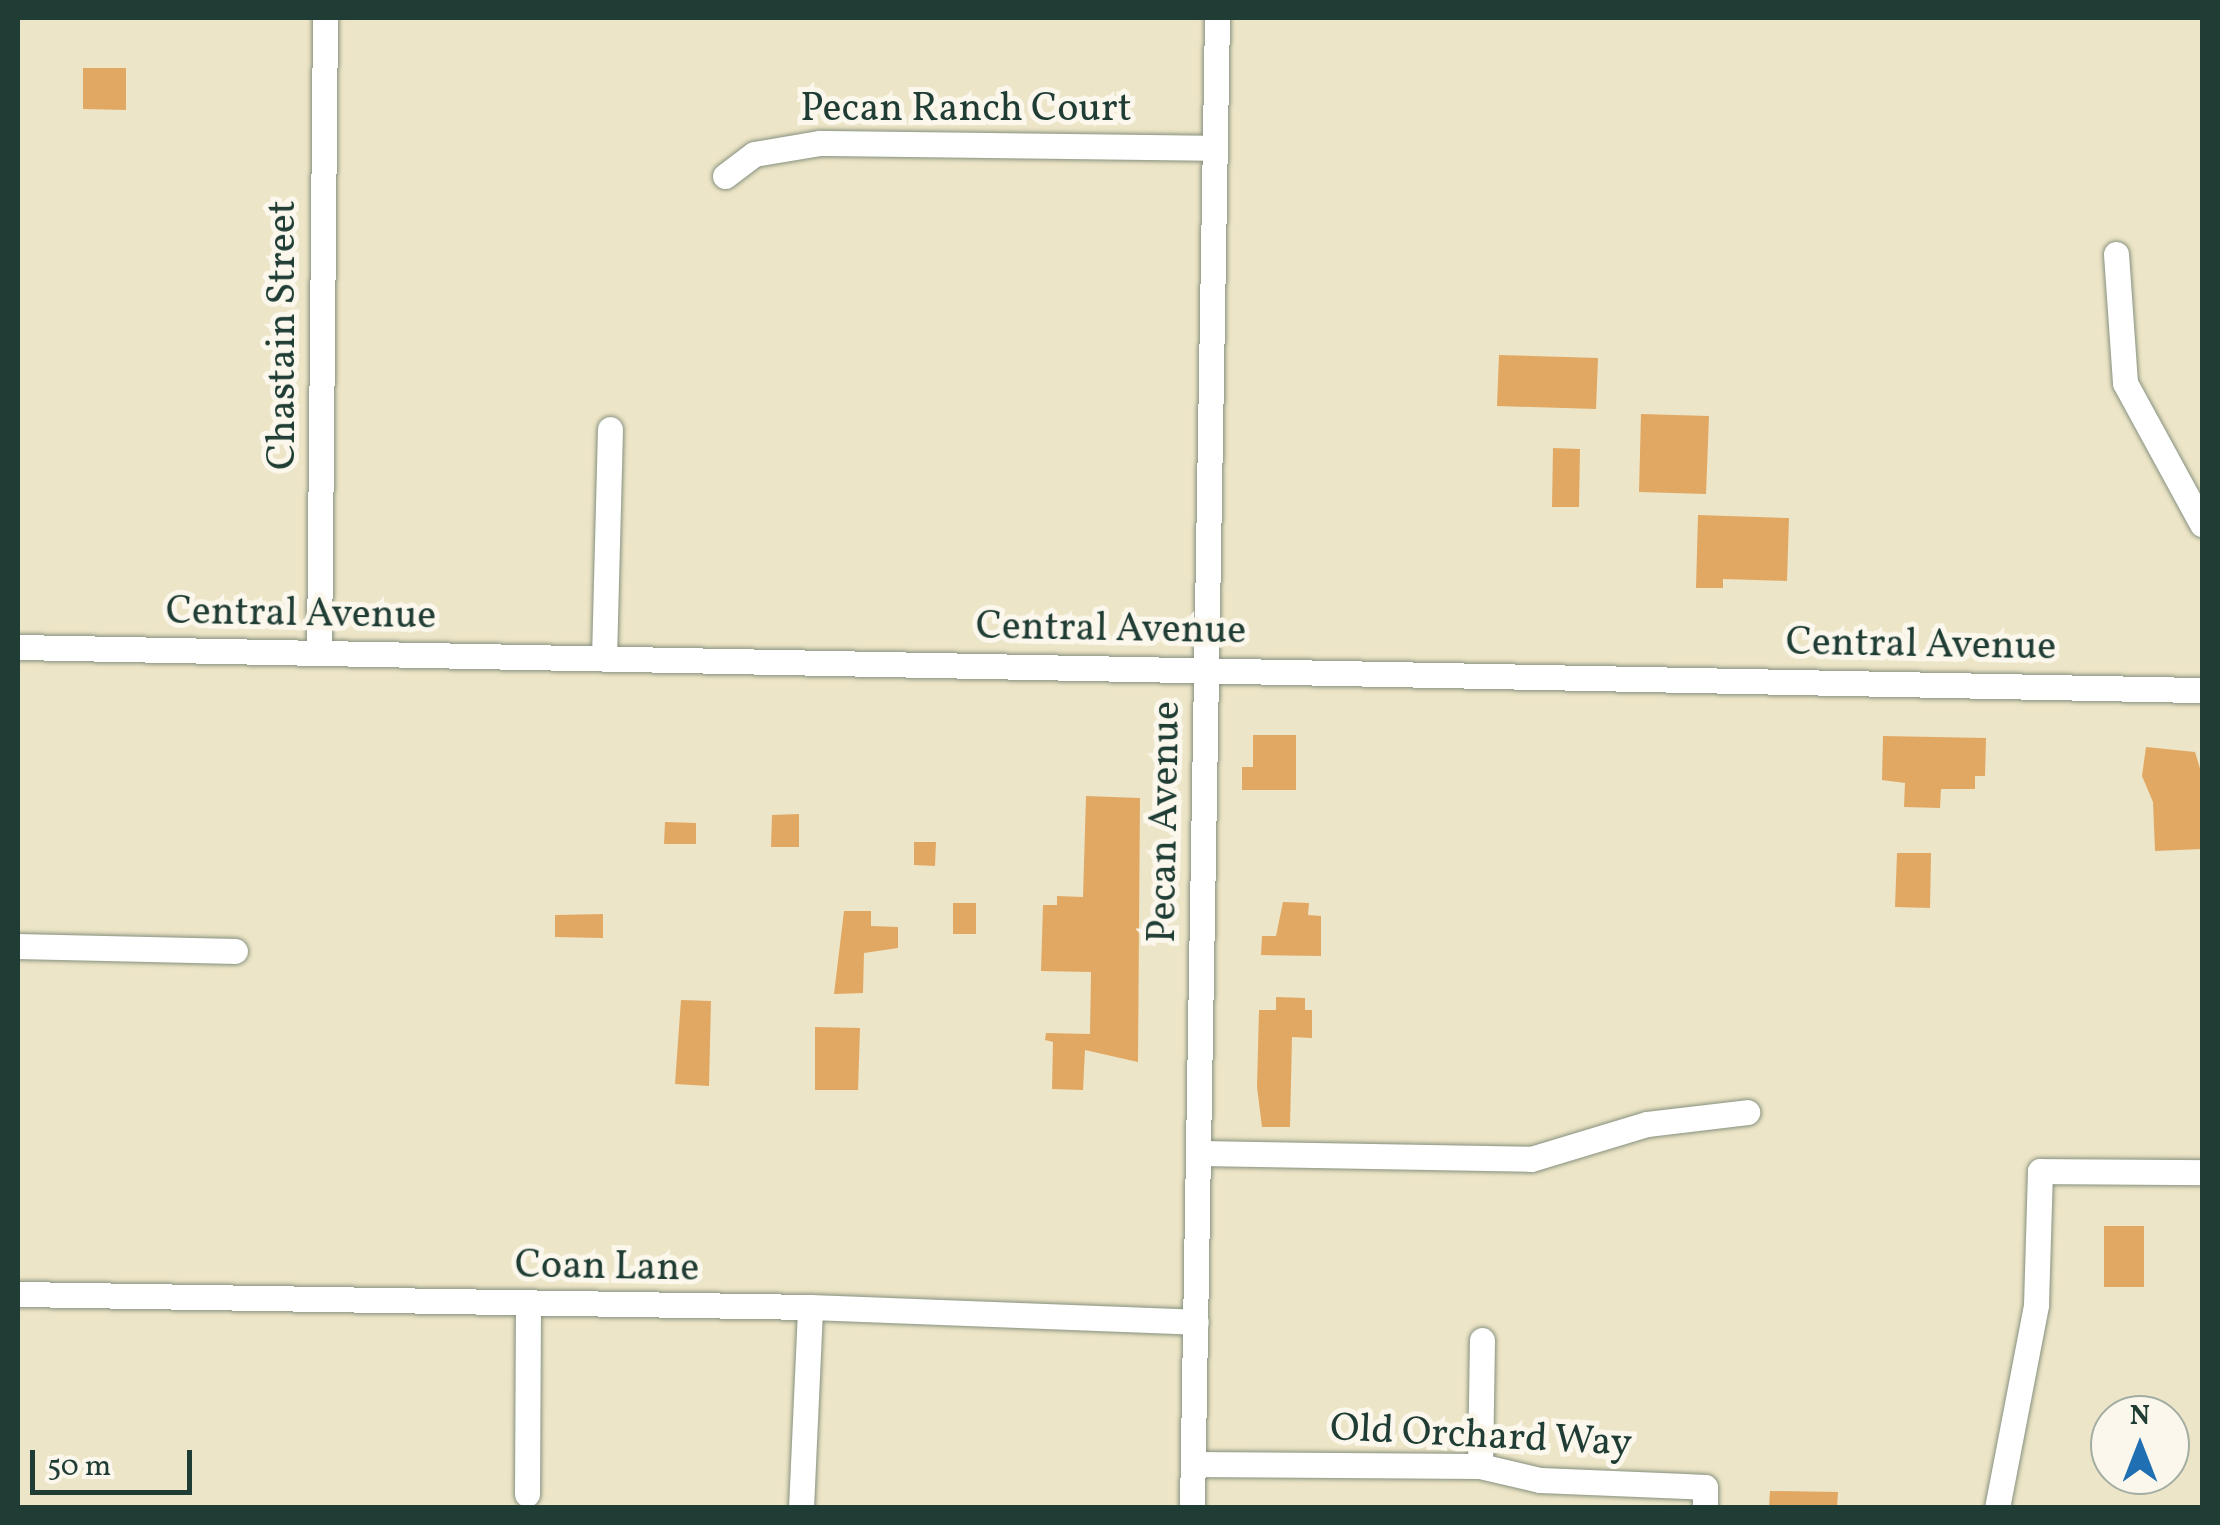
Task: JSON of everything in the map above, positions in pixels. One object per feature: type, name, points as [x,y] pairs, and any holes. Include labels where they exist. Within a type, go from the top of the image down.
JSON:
[{"type":"street","name":"Chastain Street","points":[[319,653],[325,18]]},
{"type":"street","name":"Pecan Avenue","points":[[1192,1508],[1217,18]]},
{"type":"street","name":"Pecan Ranch Court","points":[[725,176],[754,154],[820,143],[1215,148]]},
{"type":"street","points":[[2116,254],[2125,383],[2202,524]]},
{"type":"street","points":[[604,658],[610,430]]},
{"type":"street","name":"Central Avenue","points":[[18,647],[2202,690]]},
{"type":"street","points":[[18,946],[234,951]]},
{"type":"street","points":[[1198,1152],[1532,1159],[1646,1124],[1747,1112]]},
{"type":"street","points":[[1997,1508],[2036,1305],[2040,1171],[2202,1172]]},
{"type":"street","name":"Coan Lane","points":[[18,1294],[810,1307],[1196,1322]]},
{"type":"street","points":[[528,1304],[528,1494]]},
{"type":"street","points":[[802,1508],[810,1307]]},
{"type":"street","points":[[1480,1466],[1482,1340]]},
{"type":"street","name":"Old Orchard Way","points":[[1193,1464],[1480,1466],[1540,1480],[1705,1497]]},
{"type":"building","points":[[83,68],[126,68],[126,110],[83,109]]},
{"type":"building","points":[[1499,355],[1598,358],[1596,409],[1497,406]]},
{"type":"building","points":[[1641,414],[1709,416],[1706,494],[1639,492]]},
{"type":"building","points":[[1553,448],[1580,449],[1579,507],[1552,507]]},
{"type":"building","points":[[1698,515],[1789,518],[1787,581],[1723,579],[1723,588],[1696,588]]},
{"type":"building","points":[[1253,735],[1296,735],[1296,790],[1242,790],[1242,767],[1253,767]]},
{"type":"building","points":[[1883,736],[1986,738],[1985,776],[1975,776],[1975,789],[1941,789],[1940,808],[1904,807],[1905,783],[1882,780]]},
{"type":"building","points":[[2146,747],[2195,752],[2202,775],[2202,849],[2155,851],[2153,802],[2142,776]]},
{"type":"building","points":[[1086,796],[1140,798],[1138,1062],[1085,1050],[1083,1090],[1052,1089],[1053,1042],[1045,1040],[1046,1033],[1090,1034],[1091,972],[1041,971],[1043,905],[1057,905],[1057,896],[1083,897]]},
{"type":"building","points":[[799,814],[799,847],[771,847],[772,815]]},
{"type":"building","points":[[665,822],[696,823],[696,844],[664,844]]},
{"type":"building","points":[[914,842],[936,842],[935,866],[914,865]]},
{"type":"building","points":[[1897,853],[1931,853],[1930,908],[1895,907]]},
{"type":"building","points":[[1283,902],[1309,903],[1308,915],[1321,916],[1321,956],[1261,955],[1262,936],[1276,936]]},
{"type":"building","points":[[953,903],[976,903],[976,934],[953,934]]},
{"type":"building","points":[[844,911],[871,911],[871,926],[898,927],[898,948],[864,953],[863,993],[834,994]]},
{"type":"building","points":[[603,914],[603,938],[555,937],[555,915]]},
{"type":"building","points":[[1276,997],[1305,998],[1305,1010],[1312,1010],[1312,1038],[1292,1037],[1290,1127],[1262,1127],[1257,1087],[1259,1010],[1276,1010]]},
{"type":"building","points":[[681,1000],[711,1001],[709,1086],[675,1084]]},
{"type":"building","points":[[815,1027],[860,1028],[858,1090],[815,1090]]},
{"type":"building","points":[[2104,1226],[2144,1226],[2144,1287],[2104,1287]]},
{"type":"building","points":[[1770,1491],[1838,1492],[1837,1508],[1769,1508]]}]
